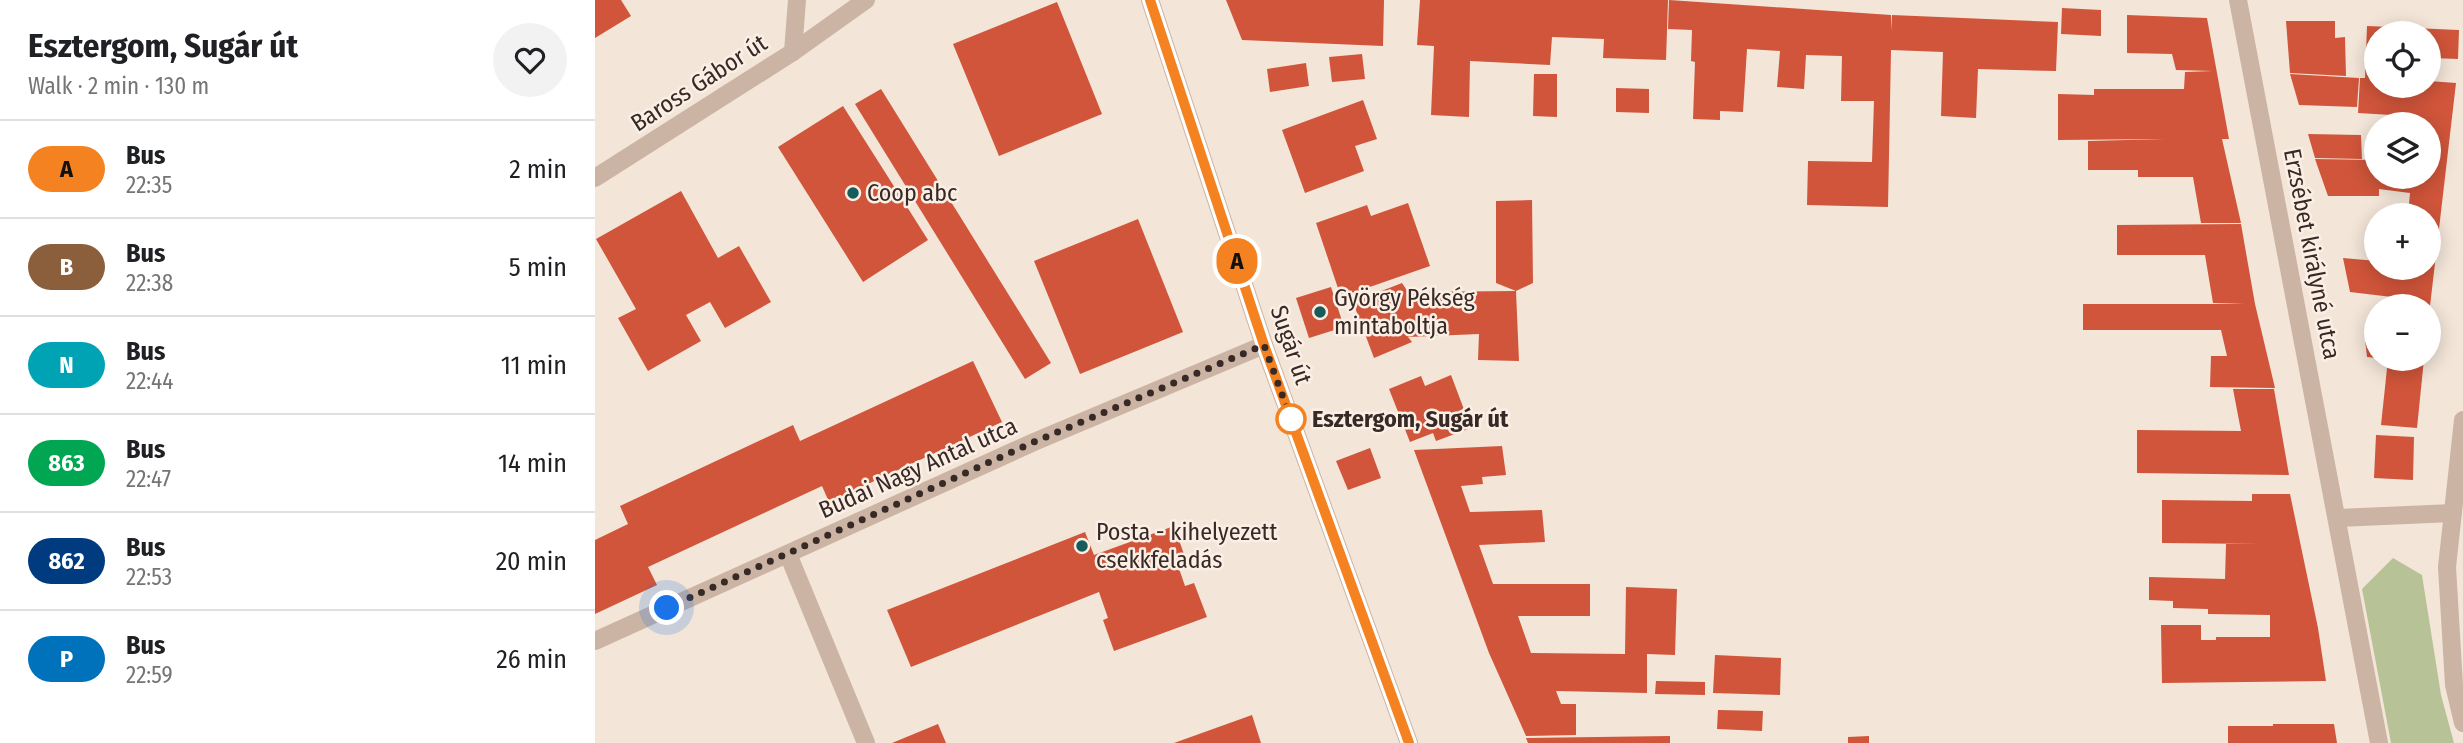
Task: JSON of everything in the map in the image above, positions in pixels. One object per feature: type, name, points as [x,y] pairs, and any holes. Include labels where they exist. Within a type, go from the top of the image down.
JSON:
[{"type":"street","name":"Baross Gábor út","points":[[793,52],[797,0]]},
{"type":"street","name":"Baross Gábor út","points":[[595,178],[793,52],[866,0]]},
{"type":"street","name":"Sugár út","points":[[1150,0],[1264,345],[1409,743]]},
{"type":"street","name":"Erzsébet királyné utca","points":[[2238,0],[2379,743]]},
{"type":"street","name":"Budai Nagy Antal utca","points":[[595,641],[1034,442],[1264,345]]},
{"type":"street","points":[[2463,421],[2447,567],[2454,685],[2463,723]]},
{"type":"street","points":[[2338,518],[2453,513]]},
{"type":"street","points":[[788,554],[866,743]]},
{"type":"green space","points":[[2393,558],[2422,575],[2441,695],[2454,743],[2391,743],[2362,589]]},
{"type":"building","points":[[595,0],[621,0],[631,16],[595,38]]},
{"type":"building","points":[[1226,0],[1384,0],[1383,46],[1242,40]]},
{"type":"building","points":[[1420,0],[1668,0],[1666,60],[1603,58],[1604,39],[1552,37],[1550,65],[1470,61],[1469,117],[1431,115],[1434,46],[1417,45]]},
{"type":"building","points":[[1669,0],[1891,15],[1891,31],[1892,15],[2058,22],[2056,71],[1978,69],[1976,118],[1941,116],[1943,52],[1891,50],[1888,207],[1807,205],[1808,161],[1872,162],[1874,101],[1841,101],[1842,56],[1806,55],[1804,89],[1777,87],[1780,51],[1747,49],[1743,112],[1720,111],[1720,120],[1693,119],[1695,62],[1691,61],[1692,30],[1668,29]]},
{"type":"building","points":[[1057,2],[1102,114],[999,156],[953,44]]},
{"type":"building","points":[[2062,8],[2101,10],[2101,36],[2061,34]]},
{"type":"building","points":[[2127,15],[2207,18],[2229,139],[2222,139],[2241,223],[2201,223],[2193,177],[2138,177],[2138,170],[2088,170],[2088,141],[2165,139],[2058,140],[2058,94],[2094,95],[2094,89],[2184,89],[2185,72],[2213,71],[2176,70],[2172,54],[2127,53]]},
{"type":"building","points":[[2286,21],[2335,21],[2335,38],[2345,37],[2346,76],[2290,73]]},
{"type":"building","points":[[2441,29],[2459,30],[2458,59],[2441,58]]},
{"type":"building","points":[[1362,54],[1365,79],[1332,82],[1329,57]]},
{"type":"building","points":[[1306,63],[1309,86],[1270,92],[1267,69]]},
{"type":"building","points":[[1534,74],[1557,74],[1557,117],[1533,116]]},
{"type":"building","points":[[2290,74],[2359,78],[2357,107],[2299,105]]},
{"type":"building","points":[[2360,78],[2364,78],[2364,98],[2441,98],[2441,82],[2456,83],[2441,212],[2441,203],[2409,203],[2410,193],[2379,189],[2441,189],[2441,112],[2358,113]]},
{"type":"building","points":[[1616,88],[1649,89],[1649,113],[1616,112]]},
{"type":"building","points":[[881,89],[1051,363],[1025,379],[855,104]]},
{"type":"building","points":[[1363,100],[1377,139],[1355,146],[1364,171],[1305,193],[1282,130]]},
{"type":"building","name":"Coop abc","points":[[843,106],[928,240],[863,282],[778,147]]},
{"type":"building","points":[[2308,134],[2361,135],[2362,159],[2315,158]]},
{"type":"building","points":[[2315,159],[2364,160],[2364,189],[2379,189],[2379,196],[2328,196]]},
{"type":"building","points":[[681,191],[718,258],[739,246],[771,302],[725,328],[710,302],[686,315],[701,341],[648,371],[618,318],[636,309],[596,239]]},
{"type":"building","points":[[1532,200],[1533,283],[1516,291],[1496,283],[1496,201]]},
{"type":"building","points":[[1408,203],[1430,266],[1341,297],[1316,223],[1367,205],[1371,216]]},
{"type":"building","points":[[1138,219],[1183,332],[1080,374],[1034,261]]},
{"type":"building","points":[[2241,224],[2255,304],[2275,388],[2210,387],[2211,356],[2227,356],[2221,330],[2083,330],[2083,304],[2245,304],[2213,303],[2205,255],[2117,255],[2117,225]]},
{"type":"building","points":[[2343,258],[2364,260],[2364,280],[2433,280],[2431,294],[2350,292]]},
{"type":"building","points":[[1402,283],[1408,292],[1516,291],[1519,361],[1478,360],[1479,334],[1408,337],[1412,342],[1374,358],[1353,302]]},
{"type":"building","name":"György Pékség mintaboltja","points":[[1331,287],[1344,327],[1309,338],[1296,298]]},
{"type":"building","points":[[973,361],[1002,422],[829,502],[822,486],[648,567],[657,585],[595,614],[595,540],[628,524],[620,506],[793,425],[800,441]]},
{"type":"building","points":[[2387,371],[2423,371],[2417,428],[2381,425]]},
{"type":"building","points":[[1451,375],[1471,428],[1436,441],[1433,433],[1410,442],[1389,389],[1421,376],[1425,386]]},
{"type":"building","points":[[2233,389],[2274,389],[2289,475],[2137,473],[2137,430],[2241,431]]},
{"type":"building","points":[[2376,435],[2414,437],[2413,480],[2374,478]]},
{"type":"building","points":[[1502,446],[1506,475],[1482,477],[1483,484],[1461,486],[1470,512],[1542,510],[1545,542],[1479,545],[1493,584],[1590,584],[1590,616],[1518,616],[1531,653],[1625,654],[1626,587],[1677,589],[1675,655],[1647,654],[1647,693],[1556,691],[1561,704],[1576,704],[1576,735],[1526,736],[1489,653],[1414,450]]},
{"type":"building","points":[[1370,448],[1381,478],[1348,490],[1336,461]]},
{"type":"building","points":[[2252,494],[2290,494],[2318,628],[2326,681],[2162,683],[2161,625],[2201,625],[2201,640],[2216,640],[2216,637],[2270,637],[2270,615],[2208,614],[2208,609],[2173,608],[2173,601],[2149,600],[2149,577],[2225,579],[2226,544],[2259,544],[2162,543],[2162,500],[2252,501]]},
{"type":"building","points":[[1174,526],[1185,557],[1176,560],[1185,586],[1194,583],[1207,617],[1114,651],[1103,620],[1108,618],[1099,592],[911,667],[887,610],[1085,532],[1094,555]]},
{"type":"building","points":[[1715,655],[1781,658],[1780,695],[1713,693]]},
{"type":"building","points":[[1656,681],[1705,682],[1705,695],[1655,694]]},
{"type":"building","points":[[1718,710],[1763,711],[1762,731],[1717,729]]},
{"type":"building","points":[[1252,715],[1261,743],[1174,743]]},
{"type":"building","points":[[938,724],[946,743],[892,743]]},
{"type":"building","points":[[2334,724],[2337,743],[2228,743],[2228,726]]},
{"type":"building","points":[[1670,736],[1670,743],[1528,743],[1526,738]]},
{"type":"building","points":[[1869,736],[1869,743],[1848,743],[1848,737]]},
{"type":"bus line","name":"A","points":[[1150,0],[1264,345],[1409,743]]},
{"type":"place","name":"Coop abc","points":[[853,193]]},
{"type":"place","name":"György Pékség mintaboltja","points":[[1320,312]]},
{"type":"place","name":"Esztergom, Sugár út","points":[[1291,419]]},
{"type":"place","name":"Posta - kihelyezett csekkfeladás","points":[[1082,546]]},
{"type":"route","points":[[667,608],[1034,442],[1264,345],[1291,419]]}]
